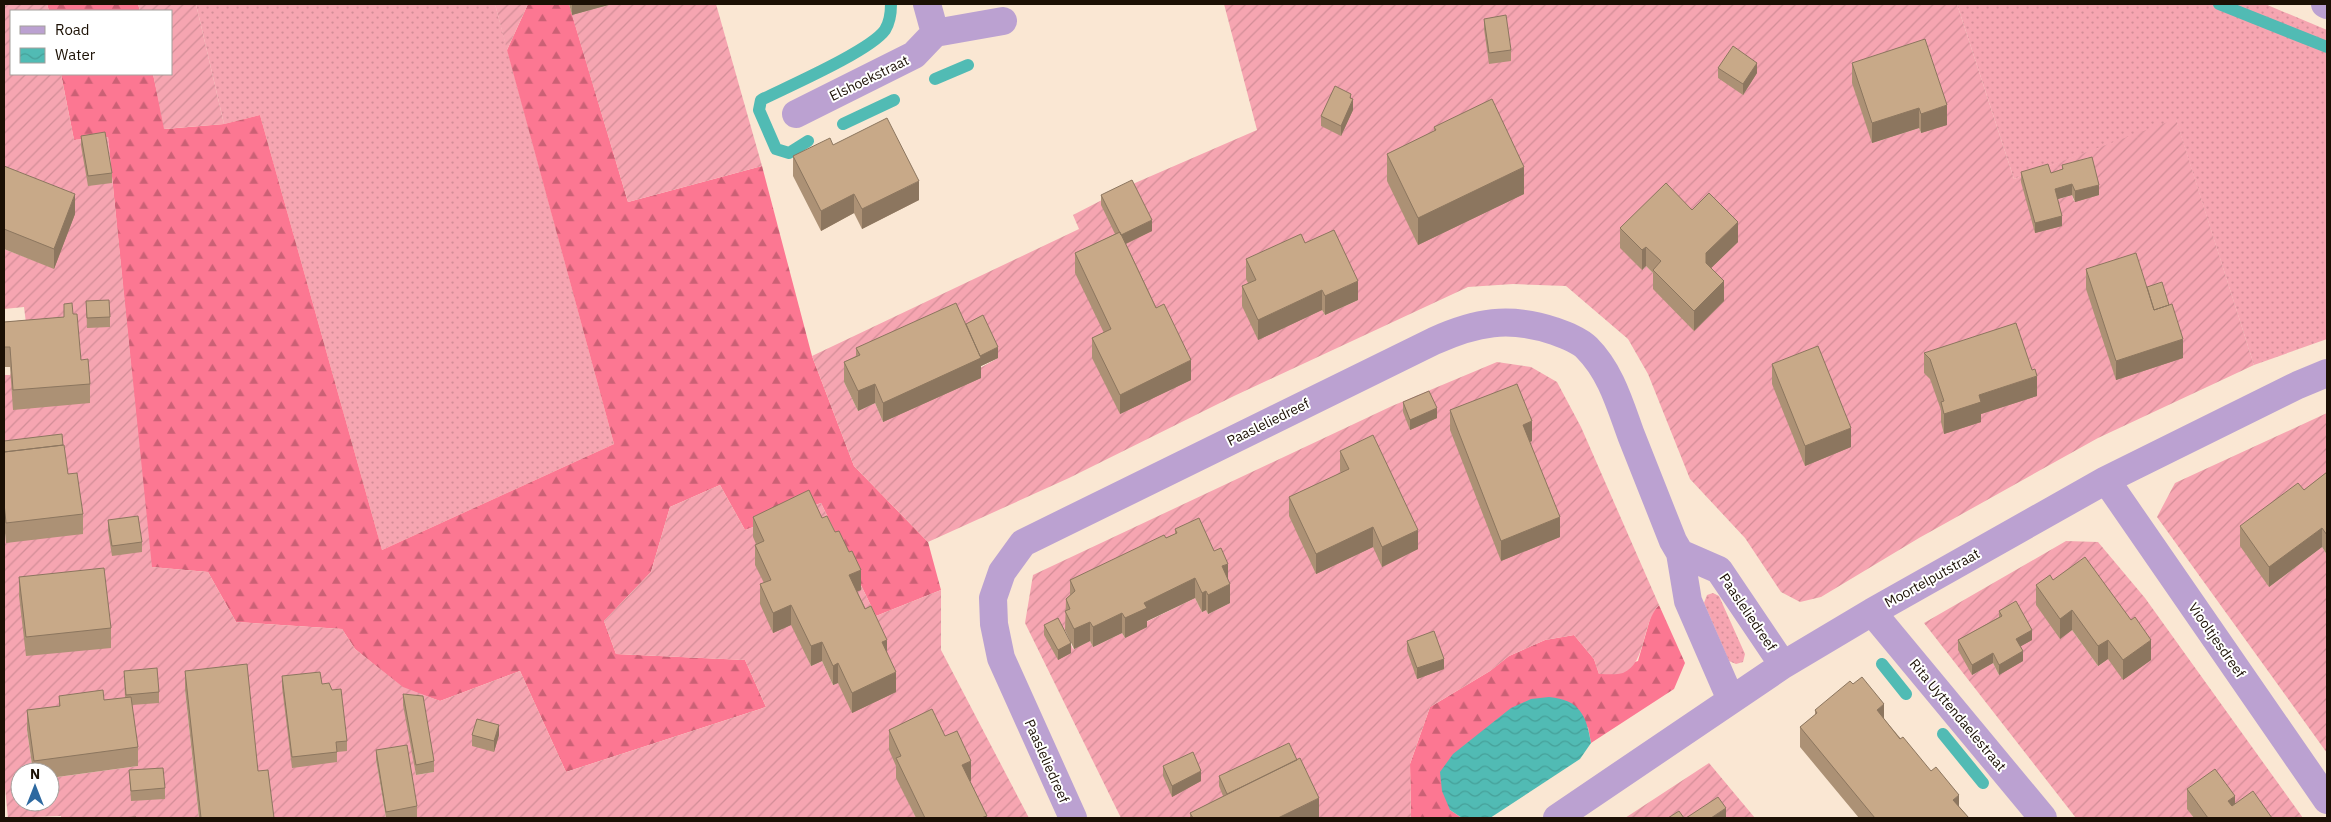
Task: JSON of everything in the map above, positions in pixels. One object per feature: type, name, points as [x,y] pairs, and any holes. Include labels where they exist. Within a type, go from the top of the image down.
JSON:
[{"type":"street","points":[[927,4],[935,33],[1003,22]]},
{"type":"street","name":"Elshoekstraat","points":[[796,114],[914,55],[935,33]]},
{"type":"street","name":"Paasleliedreef","points":[[1073,818],[1001,658],[994,624],[993,598],[1002,572],[1023,543],[1459,329],[1507,321],[1533,324],[1563,334],[1586,347],[1607,374],[1673,541],[1680,553],[1688,601],[1731,700]]},
{"type":"street","name":"Moortelputstraat","points":[[1557,818],[1783,665],[1872,612],[2106,480],[2298,384],[2327,373]]},
{"type":"street","name":"Viooltjesdreef","points":[[2106,480],[2327,800]]},
{"type":"street","name":"Paasleliedreef","points":[[1680,553],[1719,570],[1783,665]]},
{"type":"street","name":"Rita Uyttendaelestraat","points":[[1872,612],[2043,818]]},
{"type":"shaded area","points":[[4,4],[47,4],[49,10],[10,10],[10,75],[61,75],[74,140],[108,137],[152,567],[208,572],[236,622],[342,629],[355,649],[403,687],[440,701],[520,671],[566,772],[766,707],[745,660],[616,654],[604,621],[651,572],[670,507],[720,485],[745,530],[821,503],[876,616],[941,590],[941,650],[1029,818],[978,818],[901,776],[897,778],[916,818],[408,818],[417,817],[376,760],[386,818],[272,818],[185,690],[199,818],[61,818],[61,816],[8,818],[4,778],[4,524],[6,543],[4,375],[10,375],[28,339],[24,307],[4,309],[4,249],[54,268],[4,186]],"holes":[[[764,561],[896,692],[838,683],[833,685],[822,661],[811,666]],[[404,705],[434,771],[416,775]]]},
{"type":"shaded area","points":[[138,4],[196,4],[224,124],[164,129],[153,75],[172,75],[172,10],[140,10]]},
{"type":"shaded area","points":[[196,4],[495,4],[614,444],[382,550],[260,115],[224,124]]},
{"type":"shaded area","points":[[495,4],[528,4],[507,50]]},
{"type":"shaded area","points":[[612,4],[716,4],[762,166],[628,202],[572,15]]},
{"type":"shaded area","points":[[1224,4],[1957,4],[2014,179],[2176,119],[2254,365],[2098,438],[1919,538],[1821,597],[1800,602],[1781,592],[1745,538],[1690,479],[1648,374],[1628,339],[1566,286],[1513,284],[1468,287],[1234,396],[1069,478],[928,542],[854,466],[812,356],[1079,229],[1073,215],[1135,183],[1257,130]],"holes":[[[1925,59],[1921,133],[1919,128],[1872,143]],[[2049,175],[2099,195],[2074,201],[2072,195],[2055,200]],[[1666,203],[1692,229],[1661,281],[1646,266],[1643,270]],[[1247,279],[1358,300],[1325,315],[1322,310],[1256,300]],[[998,358],[883,422],[875,403],[858,411],[844,382]]]},
{"type":"shaded area","points":[[1957,4],[2265,4],[2327,30],[2327,339],[2254,365],[2176,120],[2014,179]]},
{"type":"shaded area","points":[[1497,362],[1531,367],[1557,382],[1581,427],[1659,605],[1649,622],[1636,661],[1631,668],[1623,673],[1599,674],[1594,659],[1574,635],[1545,640],[1509,656],[1490,671],[1430,707],[1410,764],[1411,818],[1121,818],[1025,623],[1033,575],[1392,406]],"holes":[[[1222,586],[1230,603],[1208,614],[1206,610],[1202,612],[1195,598],[1144,623],[1125,638],[1122,633],[1093,647],[1090,641],[1073,649],[1065,631]]]},
{"type":"shaded area","points":[[2327,413],[2327,492],[2269,587],[2322,547],[2327,555],[2327,753],[2157,517],[2175,483]]},
{"type":"shaded area","points":[[2066,541],[2098,542],[2145,598],[2303,818],[2258,818],[2188,809],[2194,818],[2076,818],[1924,623]],"holes":[[[2050,595],[2151,660],[2108,659],[2098,666],[2072,630],[2060,638]],[[2016,612],[2016,649],[1999,675],[1993,663],[1972,675]]]},
{"type":"shaded area","points":[[1713,593],[1719,596],[1745,654],[1743,662],[1736,664],[1729,661],[1704,603],[1707,595]]},
{"type":"shaded area","points":[[1709,763],[1755,818],[1625,818]]},
{"type":"green space","points":[[47,4],[138,4],[140,10],[49,10]]},
{"type":"green space","points":[[528,4],[569,4],[628,202],[762,166],[812,356],[854,466],[928,542],[941,590],[876,616],[821,503],[745,530],[720,485],[670,507],[651,572],[604,621],[616,654],[745,660],[766,707],[566,772],[520,671],[440,701],[403,688],[355,649],[342,629],[236,622],[208,572],[151,567],[108,137],[74,140],[61,75],[153,75],[165,129],[224,124],[260,115],[382,550],[614,444],[507,50]]},
{"type":"green space","points":[[1659,605],[1685,663],[1674,689],[1591,743],[1588,727],[1450,810],[1462,818],[1411,818],[1410,764],[1430,707],[1490,671],[1509,656],[1545,640],[1574,635],[1594,659],[1599,674],[1638,661],[1652,612]]},
{"type":"water","points":[[1549,697],[1575,705],[1584,717],[1591,743],[1580,759],[1490,818],[1462,818],[1450,810],[1442,791],[1440,772],[1453,754],[1511,708],[1531,699]]},
{"type":"building","points":[[1506,15],[1511,50],[1489,53],[1484,19]]},
{"type":"building","points":[[1925,39],[1947,105],[1921,114],[1919,108],[1872,123],[1852,63]]},
{"type":"building","points":[[1733,46],[1757,63],[1743,84],[1718,68]]},
{"type":"building","points":[[1335,86],[1351,94],[1350,98],[1353,99],[1341,126],[1321,116]]},
{"type":"building","points":[[1492,99],[1524,167],[1418,218],[1387,154],[1436,130],[1434,127]]},
{"type":"building","points":[[887,118],[919,181],[862,209],[854,194],[821,211],[793,156],[830,138],[833,145]]},
{"type":"building","points":[[105,132],[112,173],[88,176],[81,136]]},
{"type":"building","points":[[2092,157],[2099,185],[2075,191],[2072,184],[2055,189],[2062,216],[2035,223],[2021,172],[2048,164],[2051,173],[2063,169],[2062,165]]},
{"type":"building","points":[[4,166],[75,194],[54,249],[4,229]]},
{"type":"building","points":[[1132,180],[1152,220],[1121,235],[1101,195]]},
{"type":"building","points":[[1666,183],[1692,210],[1709,193],[1738,222],[1706,253],[1706,263],[1724,281],[1694,311],[1653,270],[1661,261],[1646,247],[1642,250],[1620,228]]},
{"type":"building","points":[[1334,230],[1358,281],[1325,296],[1322,290],[1258,320],[1242,286],[1256,280],[1246,259],[1301,234],[1305,243]]},
{"type":"building","points":[[1120,232],[1156,308],[1164,304],[1191,360],[1120,395],[1092,338],[1111,329],[1075,253]]},
{"type":"building","points":[[2136,253],[2154,310],[2172,304],[2183,339],[2116,361],[2086,269]]},
{"type":"building","points":[[2162,282],[2169,305],[2154,310],[2147,287]]},
{"type":"building","points":[[109,300],[110,317],[87,318],[86,301]]},
{"type":"building","points":[[72,303],[73,314],[77,314],[81,360],[88,359],[90,384],[13,390],[10,347],[4,347],[4,322],[64,317],[64,304]]},
{"type":"building","points":[[956,303],[981,358],[883,403],[875,384],[858,391],[844,362],[860,355],[856,348]]},
{"type":"building","points":[[983,315],[998,347],[980,356],[966,324]]},
{"type":"building","points":[[2016,323],[2032,370],[2035,369],[2037,376],[1979,395],[1981,402],[1944,414],[1941,402],[1944,401],[1930,359],[1924,353]]},
{"type":"building","points":[[1818,346],[1851,428],[1805,446],[1772,364]]},
{"type":"building","points":[[1517,384],[1532,421],[1523,425],[1560,517],[1501,541],[1450,410]]},
{"type":"building","points":[[1429,391],[1437,408],[1410,420],[1403,402]]},
{"type":"building","points":[[62,434],[63,445],[4,452],[4,441]]},
{"type":"building","points":[[1373,435],[1418,530],[1382,547],[1373,527],[1316,554],[1289,497],[1349,469],[1340,451]]},
{"type":"building","points":[[64,445],[68,474],[77,473],[83,514],[6,523],[4,452]]},
{"type":"building","points":[[2327,472],[2327,535],[2322,528],[2269,567],[2240,526],[2298,483],[2304,490]]},
{"type":"building","points":[[809,490],[822,518],[827,516],[835,532],[839,531],[849,552],[852,551],[861,570],[849,575],[865,609],[871,606],[887,640],[882,642],[896,672],[852,693],[838,663],[833,666],[822,642],[811,646],[791,605],[773,613],[760,584],[771,580],[755,545],[764,541],[753,517]]},
{"type":"building","points":[[138,516],[142,542],[112,546],[108,520]]},
{"type":"building","points":[[1199,518],[1214,551],[1221,548],[1228,564],[1222,566],[1230,584],[1208,595],[1206,591],[1202,593],[1195,578],[1144,603],[1147,608],[1125,618],[1122,613],[1093,627],[1090,622],[1074,629],[1065,611],[1070,609],[1066,599],[1075,591],[1070,580],[1164,535],[1166,538],[1177,533],[1175,529]]},
{"type":"building","points":[[2085,557],[2131,620],[2135,617],[2151,640],[2123,660],[2108,640],[2098,646],[2072,610],[2060,619],[2036,585],[2050,575],[2053,580]]},
{"type":"building","points":[[104,568],[111,628],[26,637],[19,577]]},
{"type":"building","points":[[2016,601],[2032,630],[2016,639],[2023,651],[1999,665],[1993,653],[1972,665],[1958,640],[2002,616],[1999,611]]},
{"type":"building","points":[[1058,618],[1071,643],[1058,650],[1044,625]]},
{"type":"building","points":[[1434,631],[1444,659],[1417,668],[1407,641]]},
{"type":"building","points":[[247,664],[258,771],[268,770],[274,818],[201,818],[185,671]]},
{"type":"building","points":[[157,668],[159,692],[126,695],[124,671]]},
{"type":"building","points":[[320,672],[322,684],[329,683],[332,690],[341,689],[347,741],[336,742],[337,752],[292,757],[282,676]]},
{"type":"building","points":[[1862,677],[1884,704],[1877,710],[1900,739],[1903,737],[1931,771],[1936,767],[1959,795],[1953,800],[1969,818],[1875,818],[1800,727],[1817,713],[1815,710],[1850,681],[1853,684]]},
{"type":"building","points":[[103,690],[104,700],[131,697],[138,747],[34,761],[27,710],[60,706],[59,696]]},
{"type":"building","points":[[403,694],[423,696],[434,761],[416,765]]},
{"type":"building","points":[[932,709],[945,736],[957,731],[971,761],[962,765],[987,816],[981,818],[925,818],[896,758],[901,756],[889,730]]},
{"type":"building","points":[[477,719],[499,725],[494,741],[472,735]]},
{"type":"building","points":[[1289,743],[1297,760],[1227,794],[1219,776]]},
{"type":"building","points":[[407,745],[417,806],[386,812],[376,750]]},
{"type":"building","points":[[1193,752],[1201,771],[1172,786],[1163,766]]},
{"type":"building","points":[[1300,758],[1319,798],[1278,818],[1193,818],[1190,813]]},
{"type":"building","points":[[163,768],[165,788],[131,791],[129,770]]},
{"type":"building","points":[[2215,769],[2235,796],[2228,801],[2232,806],[2253,791],[2272,818],[2208,818],[2187,789]]},
{"type":"building","points":[[1718,797],[1726,808],[1711,818],[1686,818]]},
{"type":"building","points":[[1679,811],[1684,818],[1668,818]]},
{"type":"waterway","points":[[808,141],[789,153],[776,149],[759,110],[761,100],[846,58],[876,39],[887,27],[891,4]]},
{"type":"waterway","points":[[2219,4],[2327,47]]},
{"type":"waterway","points":[[935,79],[968,65]]},
{"type":"waterway","points":[[843,124],[894,100]]},
{"type":"waterway","points":[[1882,664],[1906,694]]},
{"type":"waterway","points":[[1943,734],[1983,783]]}]
